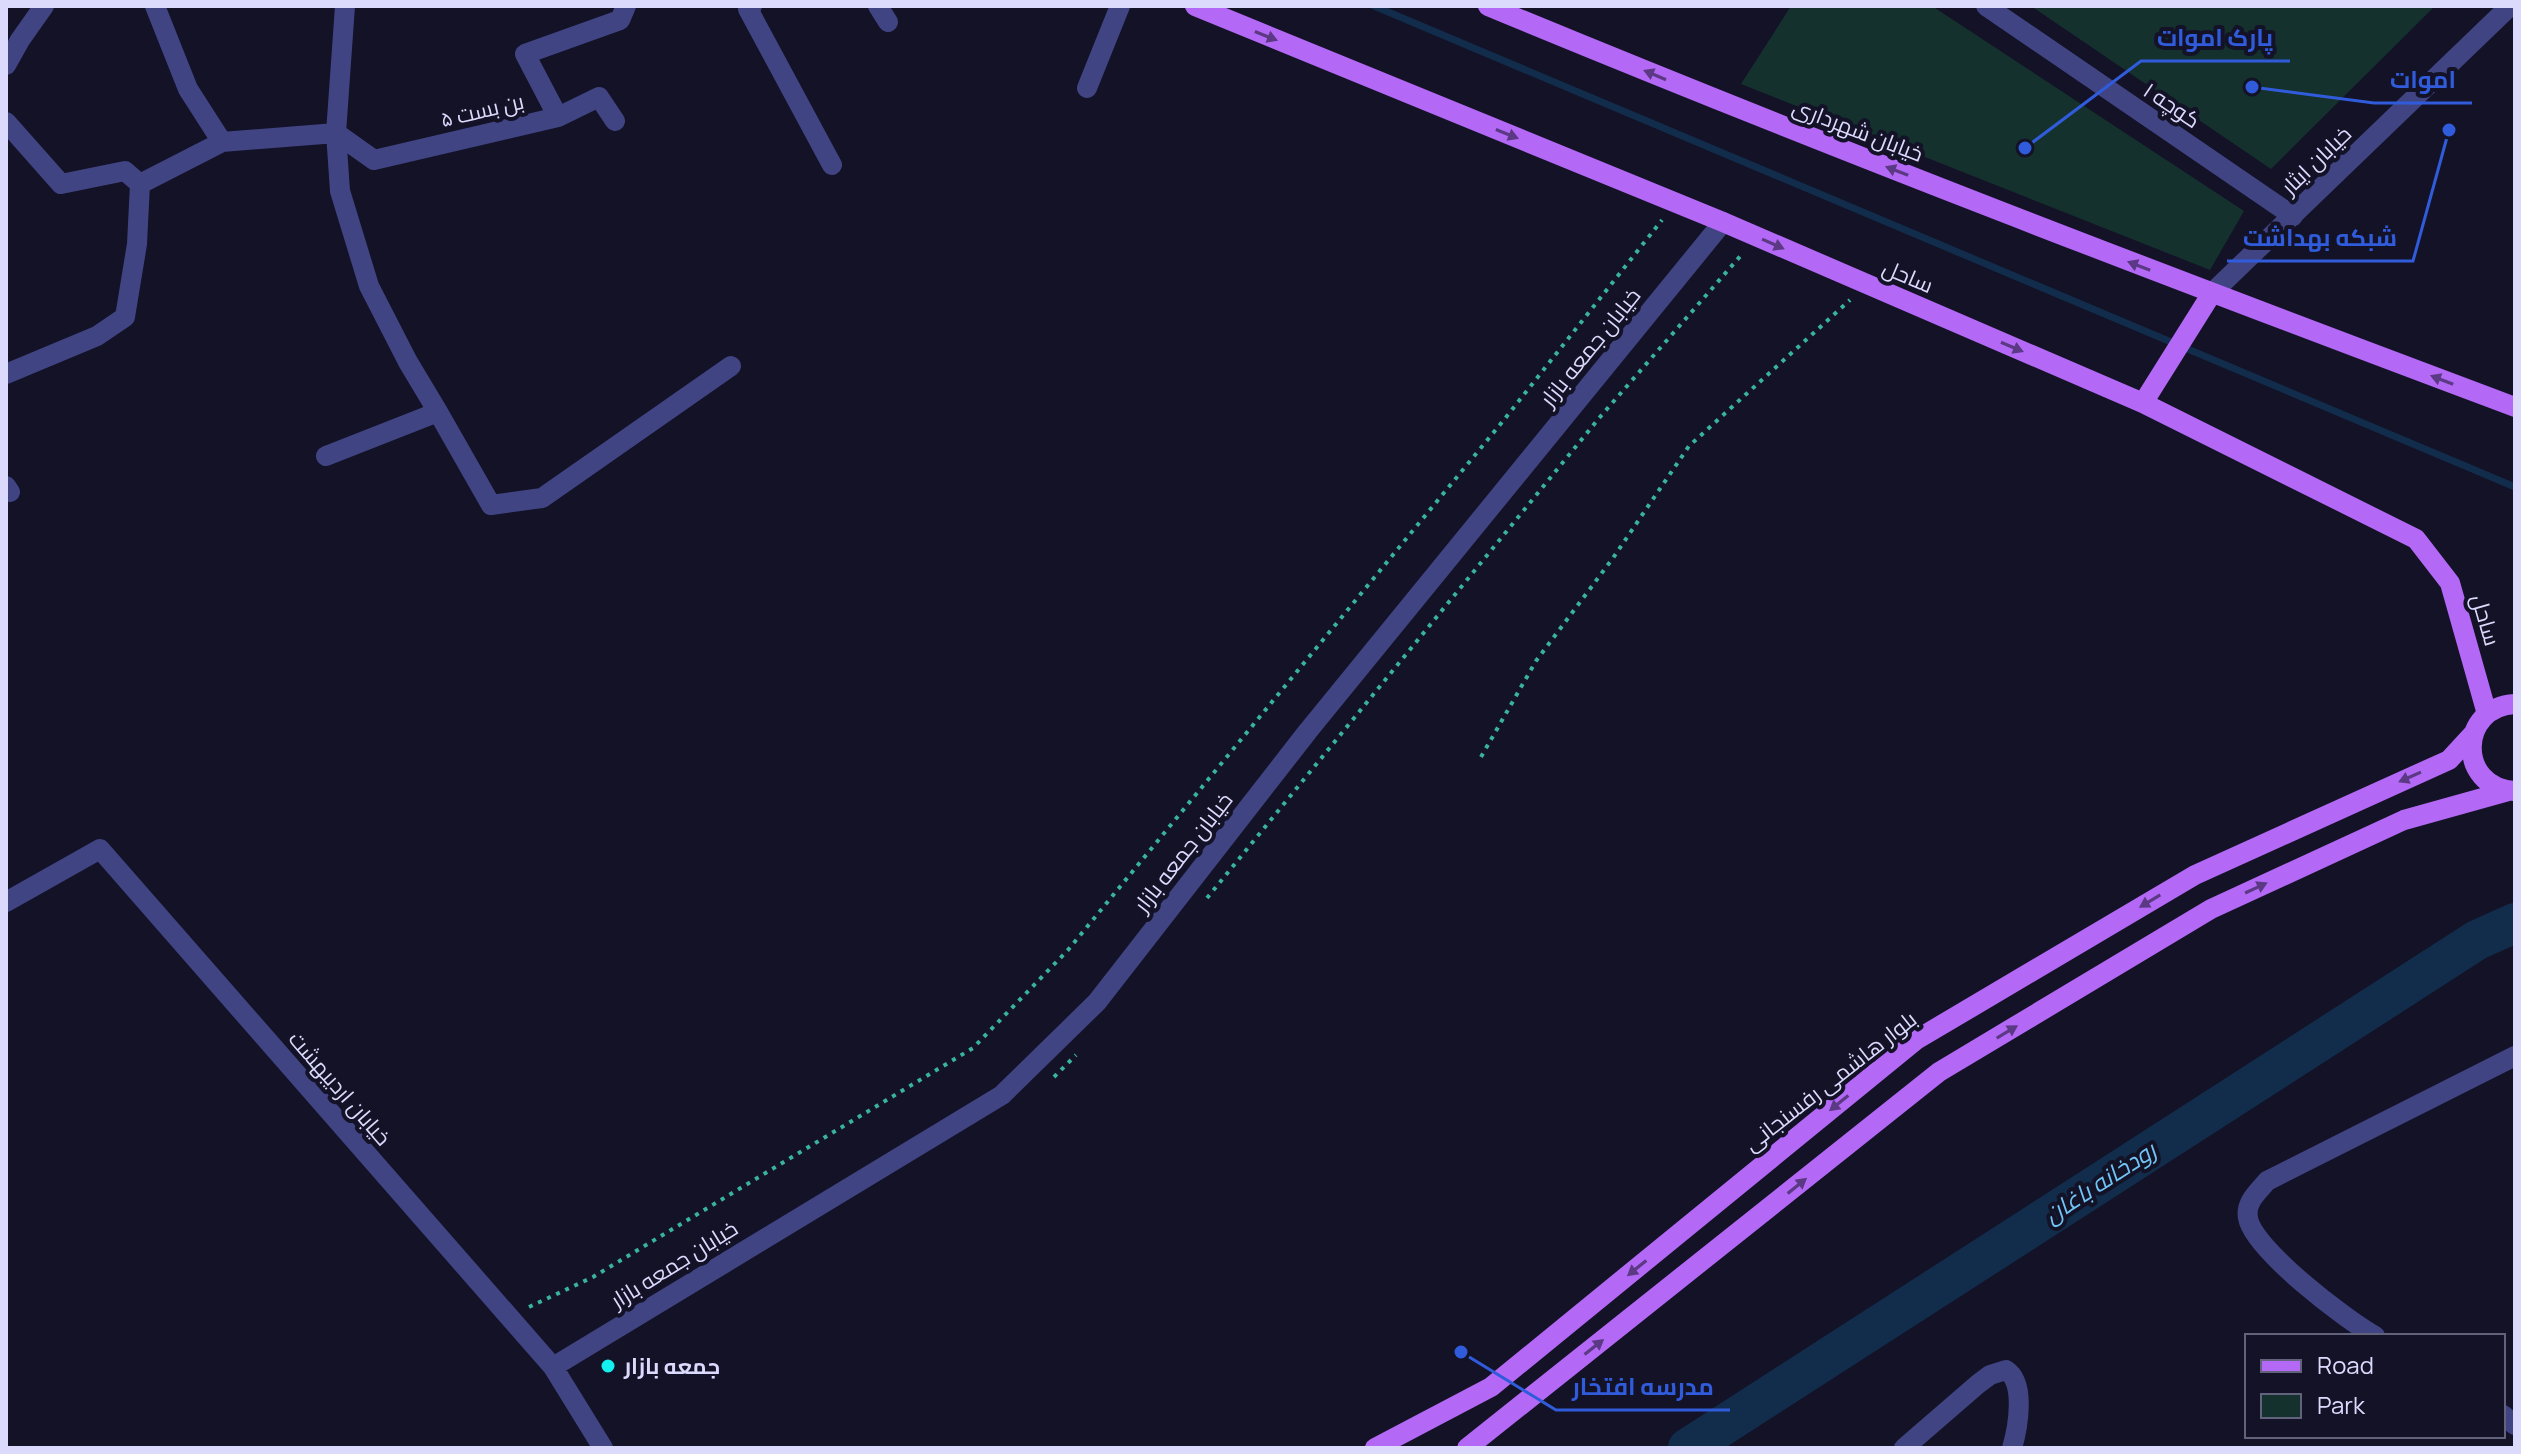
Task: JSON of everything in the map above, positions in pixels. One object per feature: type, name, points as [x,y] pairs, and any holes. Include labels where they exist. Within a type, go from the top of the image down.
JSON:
[{"type":"main road","name":"ساحل","points":[[1195,6],[1723,222],[2143,403],[2416,539],[2450,583],[2487,714]]},
{"type":"main road","name":"خیابان شهرداری","points":[[1488,6],[1708,97],[2515,407]]},
{"type":"main road","points":[[2143,403],[2212,293]]},
{"type":"main road","points":[[2487,714],[2498,707],[2515,704]]},
{"type":"main road","name":"بلوار هاشمی رفسنجانی","points":[[1375,1448],[1491,1387],[1916,1040],[2195,875],[2449,760],[2487,714]]},
{"type":"main road","points":[[2473,734],[2473,759],[2478,770],[2496,787],[2511,791]]},
{"type":"main road","points":[[1467,1448],[1939,1072],[2211,909],[2404,820],[2511,791]]},
{"type":"main road","points":[[2195,875],[2211,909]]},
{"type":"street","points":[[6,65],[44,6]]},
{"type":"street","points":[[155,6],[188,89],[222,142]]},
{"type":"street","points":[[345,6],[336,133],[340,191],[369,286],[408,362],[491,505],[542,498],[731,366]]},
{"type":"street","name":"بن بست ۵","points":[[336,133],[374,160],[558,117],[525,54],[620,20],[626,6]]},
{"type":"street","points":[[752,6],[748,9],[832,165]]},
{"type":"street","points":[[1087,88],[1120,6]]},
{"type":"street","name":"کوچه ۱","points":[[1986,6],[2293,216]]},
{"type":"street","name":"خیابان ایثار","points":[[2212,293],[2510,6]]},
{"type":"street","points":[[558,117],[599,97],[615,121]]},
{"type":"street","points":[[6,122],[61,184],[125,171],[140,184]]},
{"type":"street","points":[[140,184],[222,142],[336,133]]},
{"type":"street","points":[[6,374],[97,336],[125,317],[137,244],[140,184]]},
{"type":"street","name":"خیابان جمعه بازار","points":[[553,1367],[1002,1095],[1097,1002],[1308,731],[1723,222]]},
{"type":"street","points":[[326,456],[438,412]]},
{"type":"street","name":"خیابان اردیبهشت","points":[[6,902],[100,849],[553,1367],[603,1448]]},
{"type":"street","points":[[2371,1334],[2353,1324],[2304,1285],[2266,1245],[2248,1217],[2250,1200],[2267,1181],[2515,1056]]},
{"type":"street","points":[[1904,1448],[1978,1384],[1990,1375],[2006,1370],[2014,1375],[2018,1403],[2012,1448]]},
{"type":"path","points":[[509,1317],[593,1277],[973,1048],[1068,950],[1493,434],[1675,203]]},
{"type":"path","points":[[1481,757],[1536,661],[1613,558],[1689,446],[1866,285]]},
{"type":"green space","points":[[1791,6],[1932,6],[2244,211],[2210,270],[1741,84]]},
{"type":"green space","points":[[2031,6],[2435,6],[2271,169]]},
{"type":"waterway","points":[[1374,6],[2515,487]]},
{"type":"waterway","name":"رودخانه باغان","points":[[1688,1448],[2477,940],[2515,923]]},
{"type":"place","name":"اموات","points":[[2252,87]]},
{"type":"place","name":"شبکه بهداشت","points":[[2449,130]]},
{"type":"place","name":"پارک اموات","points":[[2025,148]]},
{"type":"place","name":"مدرسه افتخار","points":[[1461,1352]]},
{"type":"place","name":"جمعه بازار","points":[[608,1366]]}]
